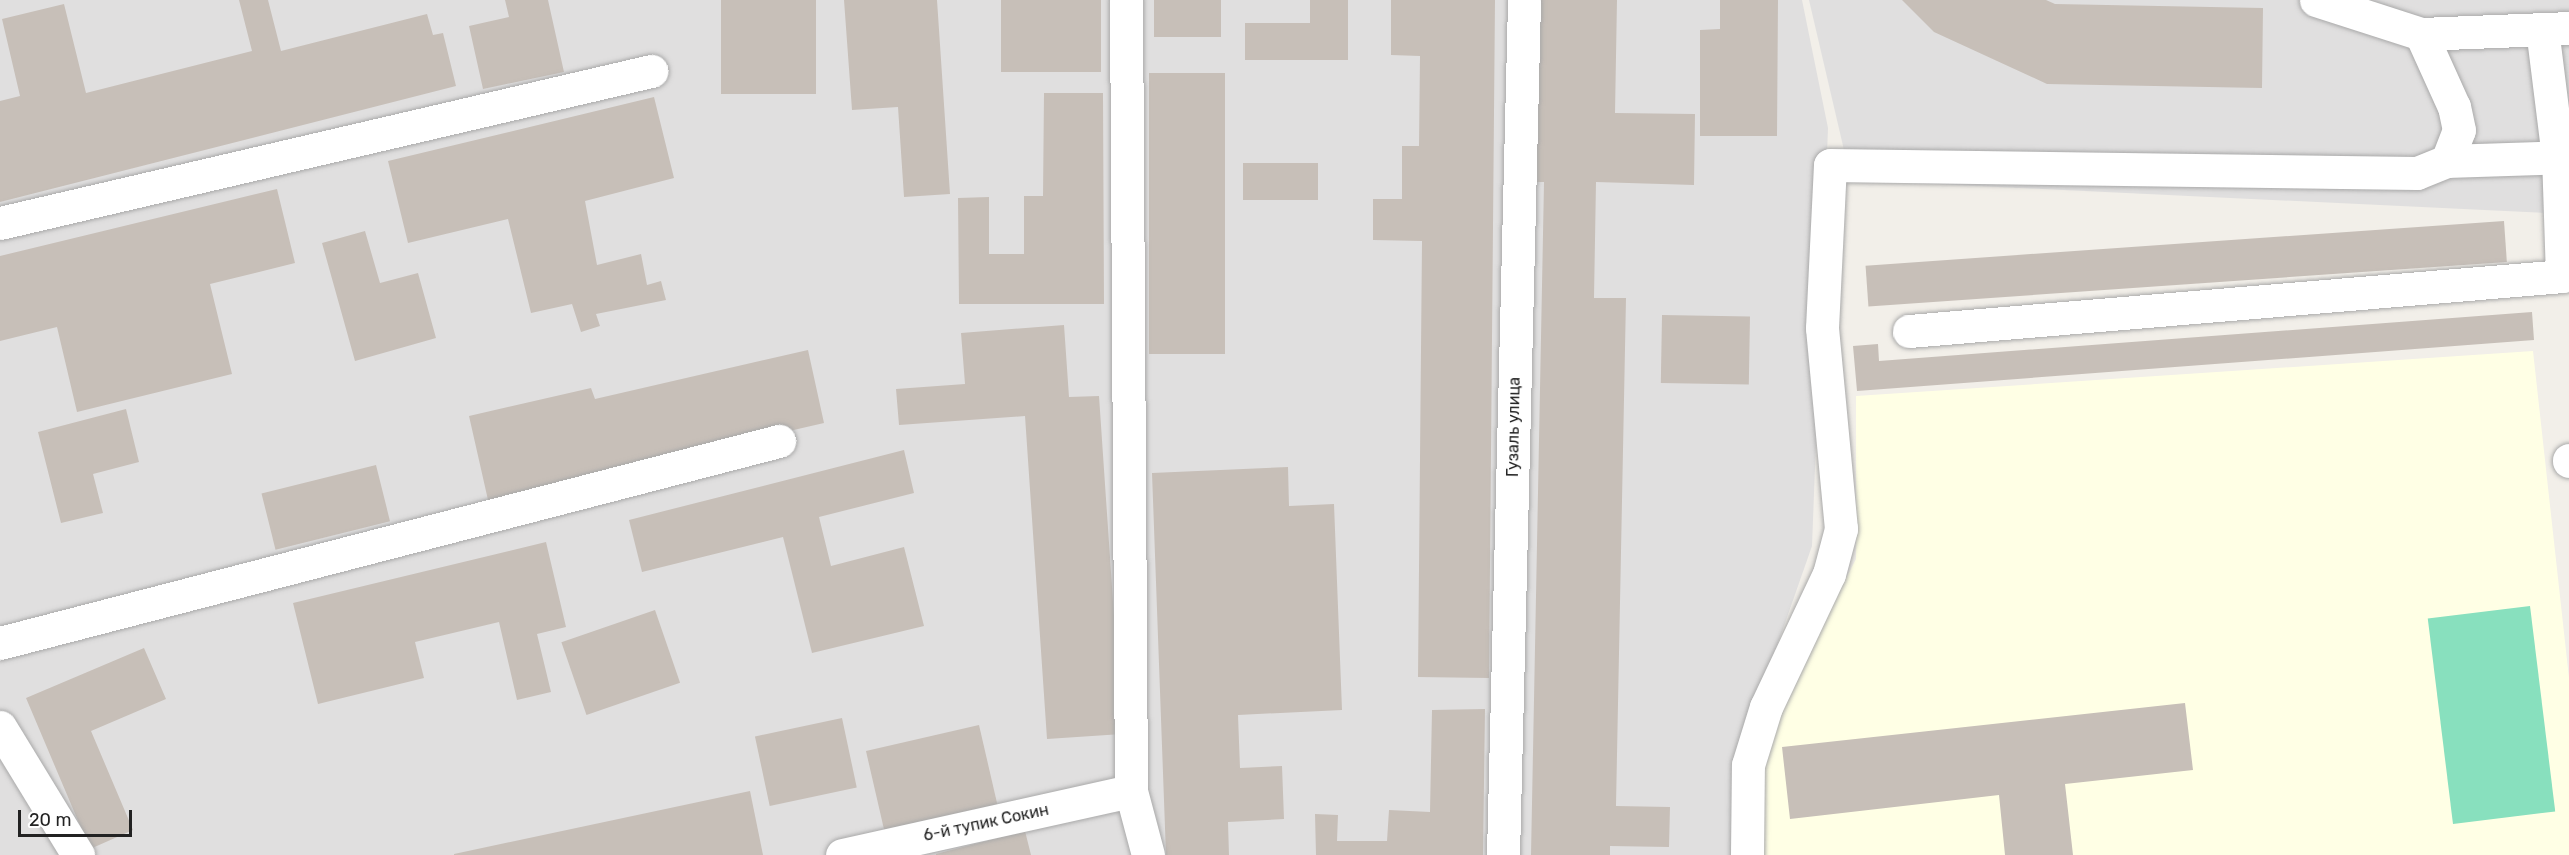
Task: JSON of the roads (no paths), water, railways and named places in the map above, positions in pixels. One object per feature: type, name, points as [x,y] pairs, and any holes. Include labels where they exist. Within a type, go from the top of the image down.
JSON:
[{"type":"street","points":[[1126,0],[1131,791],[1148,855]]},
{"type":"street","name":"Гузаль улица","points":[[1503,855],[1524,0]]},
{"type":"street","points":[[1909,331],[2562,276],[2563,157],[2555,28],[2421,34],[2316,0]]},
{"type":"street","points":[[2421,34],[2457,118],[2457,142],[2447,161]]},
{"type":"street","points":[[0,223],[651,71]]},
{"type":"street","points":[[1746,855],[1748,765],[1766,707],[1829,574],[1841,529],[1822,328],[1830,165],[2417,173],[2447,161],[2563,157]]},
{"type":"street","points":[[0,643],[779,441]]},
{"type":"street","points":[[0,727],[78,855]]},
{"type":"street","name":"6-й тупик Сокин","points":[[842,855],[1131,791]]}]
